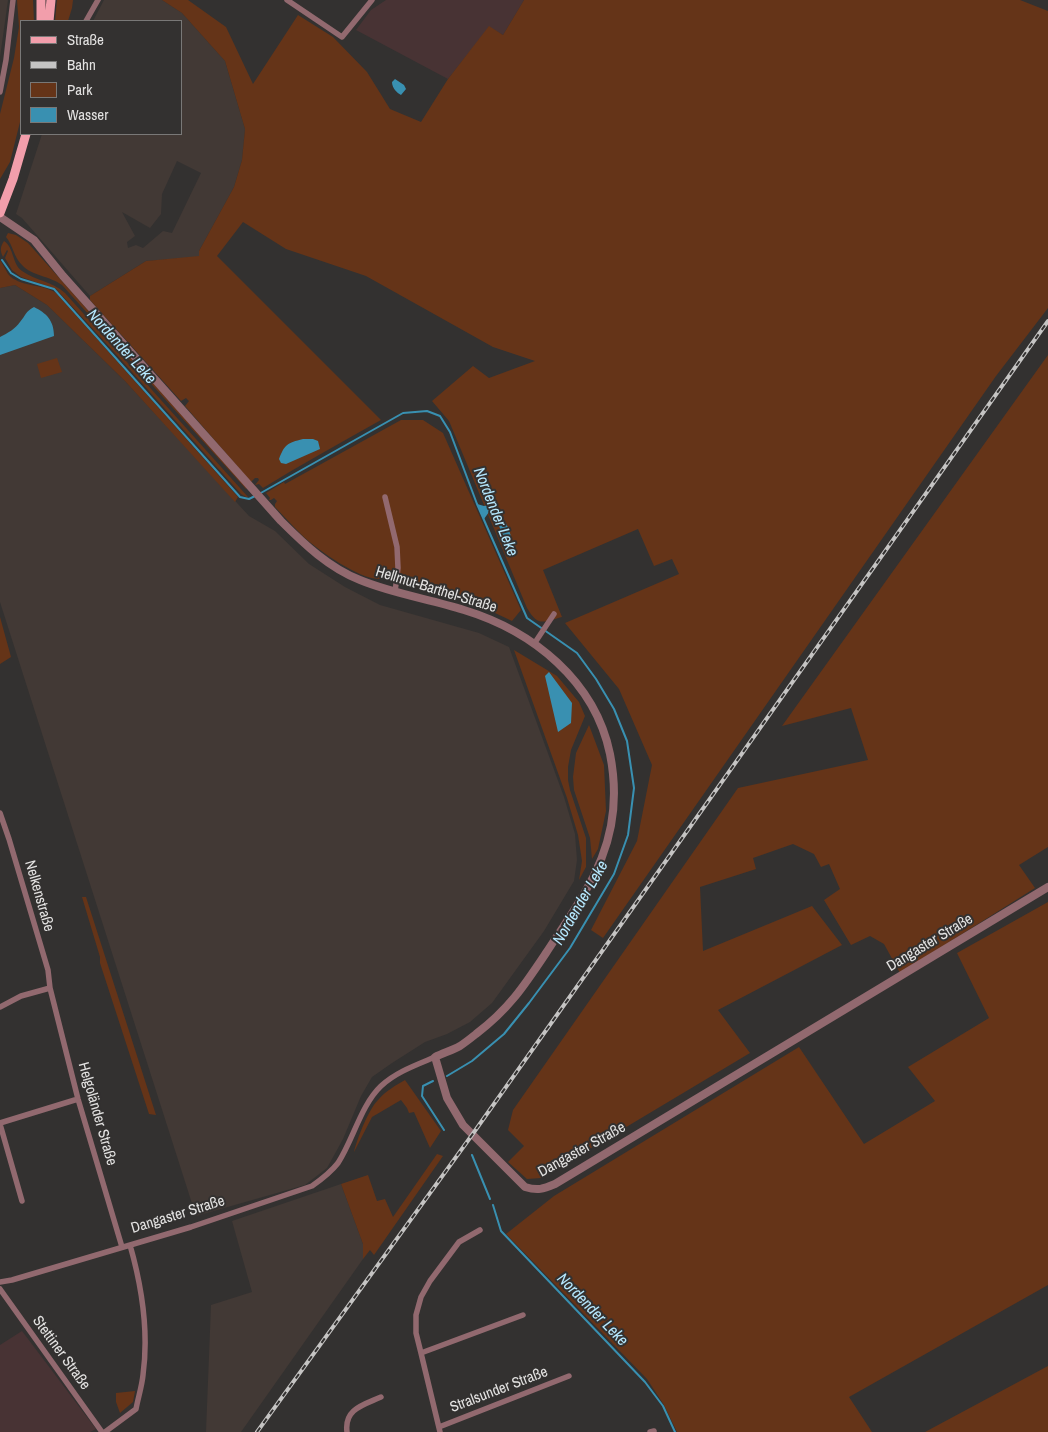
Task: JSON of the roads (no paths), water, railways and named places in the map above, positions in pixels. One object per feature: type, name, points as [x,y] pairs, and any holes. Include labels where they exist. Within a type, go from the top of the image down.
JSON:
[{"type":"main road","points":[[41,0],[41,20]]},
{"type":"main road","points":[[49,20],[51,0]]},
{"type":"main road","points":[[0,215],[26,135]]},
{"type":"street","points":[[0,92],[13,0]]},
{"type":"street","points":[[87,20],[98,0]]},
{"type":"street","points":[[286,0],[342,37],[372,0]]},
{"type":"street","name":"Hellmut-Barthel-Straße","points":[[0,215],[34,240],[63,276],[264,502],[312,550],[342,572],[360,580],[395,592],[463,609],[515,632],[552,657],[568,673],[590,703],[603,729],[613,771],[614,791],[614,812],[610,833],[596,873],[577,906],[519,993],[493,1021],[460,1046],[435,1057]]},
{"type":"street","points":[[385,497],[397,547],[398,568],[395,592]]},
{"type":"street","points":[[534,644],[554,614]]},
{"type":"street","name":"Nelkenstraße","points":[[0,812],[48,970],[50,988]]},
{"type":"street","name":"Dangaster Straße","points":[[0,1282],[191,1227],[312,1186],[329,1173],[338,1162],[366,1108],[380,1088],[400,1072],[435,1057],[447,1098],[462,1125],[526,1187],[534,1190],[544,1189],[716,1088],[1048,887]]},
{"type":"street","points":[[0,1007],[21,996],[50,988]]},
{"type":"street","name":"Helgoländer Straße","points":[[50,988],[78,1099],[122,1247]]},
{"type":"street","points":[[22,1201],[0,1123],[78,1099]]},
{"type":"street","points":[[439,1429],[420,1353],[416,1333],[416,1315],[421,1297],[430,1280],[459,1242],[480,1230]]},
{"type":"street","points":[[103,1432],[136,1409],[143,1375],[145,1336],[142,1299],[130,1245]]},
{"type":"street","name":"Stettiner Straße","points":[[0,1289],[103,1432]]},
{"type":"street","points":[[420,1353],[523,1315]]},
{"type":"street","name":"Stralsunder Straße","points":[[439,1429],[569,1376]]},
{"type":"street","points":[[348,1432],[346,1422],[350,1414],[358,1408],[380,1398]]},
{"type":"water","points":[[395,79],[404,85],[406,89],[401,95],[396,92],[393,86],[392,82]]},
{"type":"water","points":[[34,307],[49,318],[53,326],[54,336],[0,355],[0,337],[16,327],[27,312]]},
{"type":"water","points":[[303,439],[318,441],[320,449],[286,464],[281,463],[279,459],[285,447],[290,443]]},
{"type":"water","points":[[481,470],[488,482],[491,503],[506,523],[510,532],[512,547],[510,556],[498,523],[491,512],[484,519],[477,504],[488,505],[479,474]]},
{"type":"water","points":[[549,672],[572,703],[571,723],[558,732],[545,676]]},
{"type":"waterway","name":"Nordender Leke","points":[[2,260],[11,273],[21,279],[54,289],[240,497],[249,499],[255,496]]},
{"type":"waterway","name":"Nordender Leke","points":[[259,494],[403,413],[427,411],[440,416],[450,432],[477,504],[527,618],[577,653],[596,679],[614,709],[627,741],[634,788],[628,835],[614,874],[570,948],[504,1034],[472,1061],[447,1076]]},
{"type":"waterway","name":"Nordender Leke","points":[[433,1081],[423,1086],[422,1096],[444,1130]]},
{"type":"waterway","name":"Nordender Leke","points":[[472,1155],[490,1199]]},
{"type":"waterway","name":"Nordender Leke","points":[[493,1205],[501,1231],[645,1382],[663,1406],[675,1432]]},
{"type":"railway","points":[[257,1432],[472,1135],[1048,321]]}]
